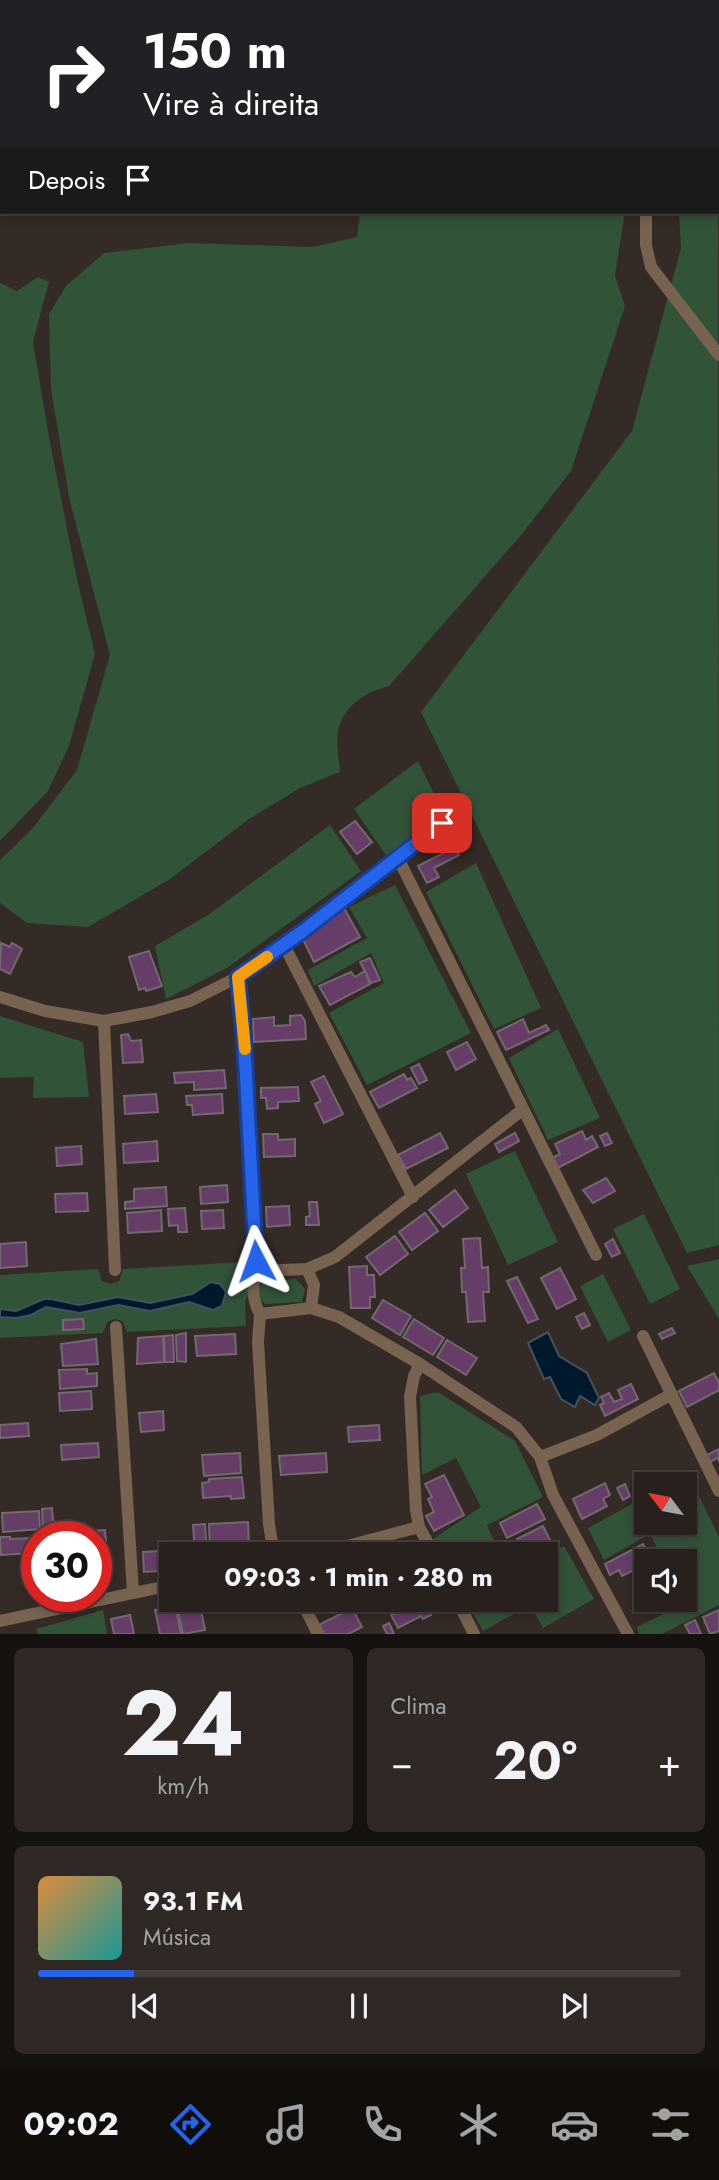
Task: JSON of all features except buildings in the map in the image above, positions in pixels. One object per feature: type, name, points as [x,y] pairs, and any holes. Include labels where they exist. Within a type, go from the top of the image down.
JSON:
[{"type":"street","points":[[646,214],[646,245],[651,267],[719,355]]},
{"type":"street","points":[[0,997],[45,1011],[104,1021],[152,1012],[190,1001],[238,977],[284,945],[442,823]]},
{"type":"street","points":[[398,858],[596,1255]]},
{"type":"street","points":[[284,945],[413,1197]]},
{"type":"street","points":[[238,977],[244,1040],[254,1252],[258,1271],[253,1296],[260,1314],[258,1342],[269,1524],[274,1542]]},
{"type":"street","points":[[104,1021],[115,1270]]},
{"type":"street","points":[[258,1271],[307,1269],[335,1257],[522,1110]]},
{"type":"street","points":[[307,1269],[315,1294],[311,1308]]},
{"type":"street","points":[[260,1314],[311,1308],[338,1317],[420,1364],[516,1427],[540,1457],[554,1495],[628,1634]]},
{"type":"street","points":[[116,1327],[133,1592]]},
{"type":"street","points":[[643,1336],[719,1491]]},
{"type":"street","points":[[420,1364],[414,1376],[410,1397],[419,1527],[427,1542]]},
{"type":"street","points":[[540,1457],[597,1435],[672,1394]]},
{"type":"street","points":[[362,1542],[419,1527]]},
{"type":"street","points":[[0,1621],[159,1587]]},
{"type":"street","points":[[308,1612],[318,1634]]},
{"type":"street","points":[[463,1612],[474,1634]]},
{"type":"green space","points":[[360,214],[625,214],[615,275],[625,306],[571,471],[522,534],[389,686],[364,696],[350,708],[338,732],[340,772],[300,788],[249,819],[170,879],[88,927],[27,923],[0,903],[0,860],[33,828],[77,770],[110,655],[69,497],[51,389],[49,314],[66,286],[104,253],[189,243],[313,247],[357,237]]},
{"type":"green space","points":[[679,214],[718,214],[719,1245],[687,1253],[421,712],[632,431],[681,248]]},
{"type":"green space","points":[[38,277],[49,282],[33,342],[77,579],[95,654],[69,746],[48,791],[0,841],[0,283],[17,291]]},
{"type":"green space","points":[[418,761],[443,812],[387,857],[354,809]]},
{"type":"green space","points":[[330,825],[361,871],[227,968],[166,999],[155,946],[208,915]]},
{"type":"green space","points":[[476,863],[541,1008],[494,1029],[426,892]]},
{"type":"green space","points":[[395,885],[471,1033],[367,1085],[329,1013],[384,983],[371,953],[314,986],[308,970],[367,938],[349,907]]},
{"type":"green space","points":[[0,1016],[83,1042],[89,1097],[33,1098],[34,1077],[0,1078]]},
{"type":"green space","points":[[558,1029],[600,1118],[548,1140],[509,1058]]},
{"type":"green space","points":[[515,1151],[558,1242],[508,1265],[466,1174]]},
{"type":"green space","points":[[644,1214],[680,1289],[650,1304],[613,1229]]},
{"type":"green space","points":[[719,1259],[719,1319],[687,1266]]},
{"type":"green space","points":[[244,1262],[253,1287],[245,1301],[246,1326],[127,1332],[122,1321],[114,1319],[107,1322],[103,1333],[0,1338],[0,1275],[98,1269],[102,1281],[111,1284],[119,1281],[123,1269]]},
{"type":"green space","points":[[603,1274],[631,1330],[608,1342],[580,1286]]},
{"type":"green space","points":[[296,1279],[305,1289],[302,1302],[265,1304],[260,1299],[259,1288],[263,1282]]},
{"type":"green space","points":[[438,1392],[515,1441],[543,1497],[487,1525],[495,1542],[435,1542],[433,1539],[481,1507],[456,1458],[422,1475],[420,1396]]},
{"type":"green space","points":[[697,1494],[719,1537],[719,1605],[662,1634],[639,1634],[637,1627],[668,1612],[697,1612],[697,1549],[658,1549],[651,1535],[697,1535]]},
{"type":"green space","points":[[632,1504],[634,1535],[648,1535],[604,1560],[588,1528]]},
{"type":"green space","points":[[564,1546],[594,1599],[543,1628],[534,1612],[558,1612],[558,1549]]},
{"type":"green space","points":[[103,1612],[107,1634],[38,1634],[36,1629]]},
{"type":"green space","points":[[473,1612],[517,1612],[483,1631]]},
{"type":"water","points":[[211,1282],[220,1284],[226,1292],[222,1306],[213,1310],[189,1302],[150,1311],[118,1305],[80,1313],[46,1307],[31,1315],[0,1317],[0,1309],[16,1311],[44,1299],[79,1305],[118,1297],[150,1303],[192,1294]]},
{"type":"water","points":[[548,1332],[559,1356],[587,1373],[599,1398],[595,1405],[580,1396],[575,1407],[561,1399],[550,1377],[544,1379],[528,1343]]},
{"type":"slow traffic","points":[[245,1049],[238,977],[267,957]]},
{"type":"route","points":[[256,1261],[238,977],[303,931],[442,823]]}]
